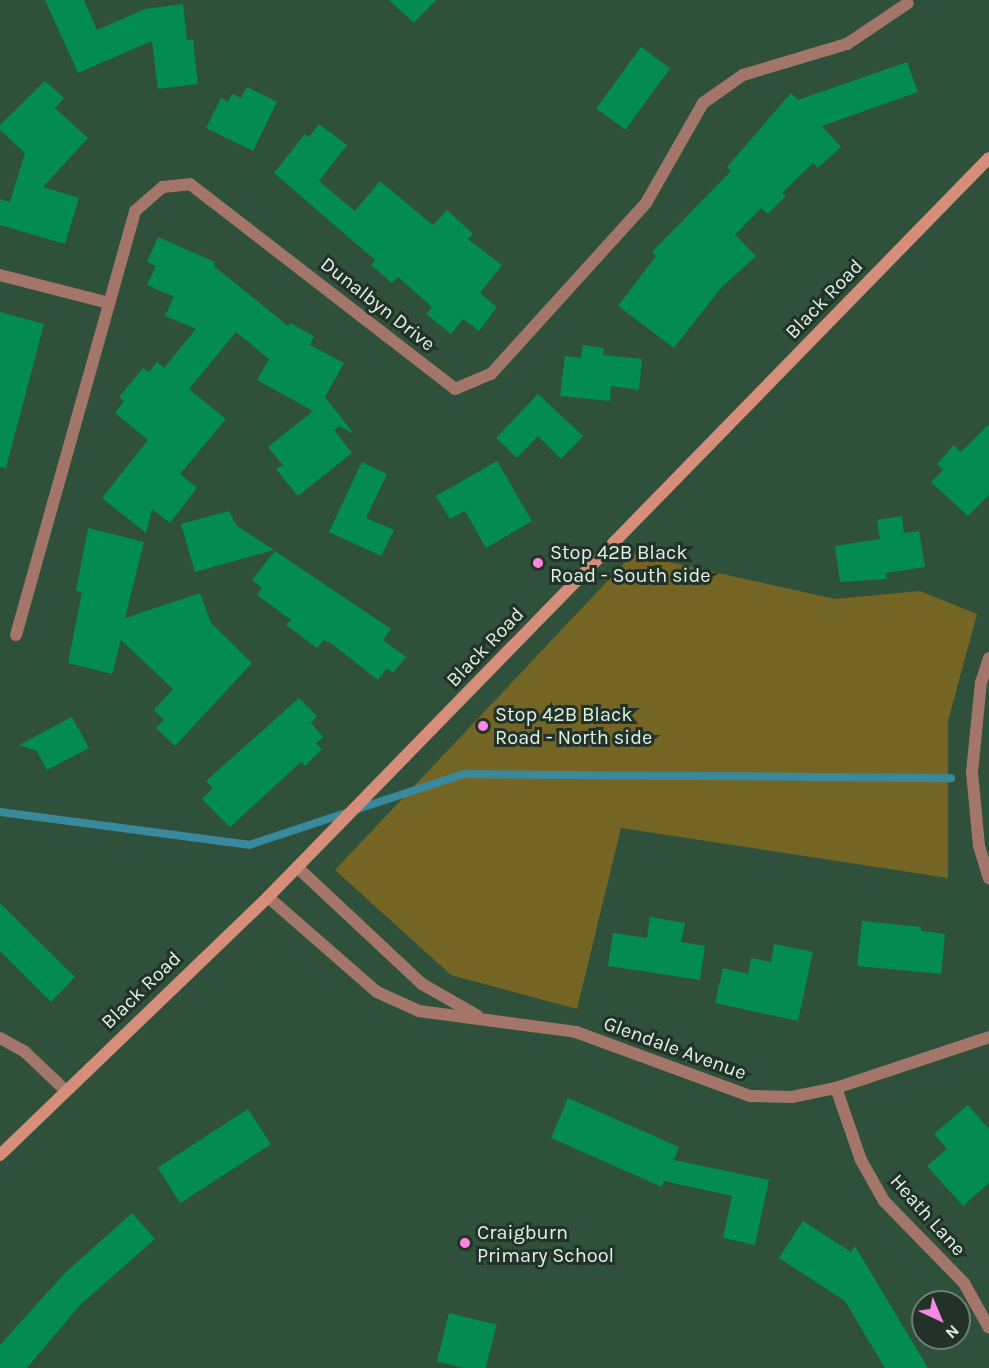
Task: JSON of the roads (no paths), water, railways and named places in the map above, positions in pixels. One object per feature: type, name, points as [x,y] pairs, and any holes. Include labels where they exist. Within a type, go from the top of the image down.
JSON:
[{"type":"main road","name":"Black Road","points":[[0,1155],[268,897],[989,158]]},
{"type":"street","name":"Dunalbyn Drive","points":[[16,635],[135,211],[163,187],[190,184],[455,388],[491,374],[646,202],[703,103],[743,75],[847,44],[908,3]]},
{"type":"street","points":[[0,275],[109,303]]},
{"type":"street","points":[[989,658],[981,682],[972,772],[979,846],[989,879]]},
{"type":"street","name":"Glendale Avenue","points":[[297,867],[422,984],[484,1020]]},
{"type":"street","name":"Glendale Avenue","points":[[268,897],[377,992],[419,1011],[576,1032],[750,1096],[792,1097],[836,1088],[989,1037]]},
{"type":"street","points":[[0,1038],[25,1052],[65,1090]]},
{"type":"street","name":"Heath Lane","points":[[836,1088],[861,1161],[884,1201],[964,1283],[989,1328]]},
{"type":"waterway","points":[[0,812],[249,845],[464,774],[951,778]]},
{"type":"place","name":"Stop 42B Black Road - South side","points":[[538,563]]},
{"type":"place","name":"Stop 42B Black Road - North side","points":[[483,726]]},
{"type":"place","name":"Craigburn Primary School","points":[[465,1243]]}]
